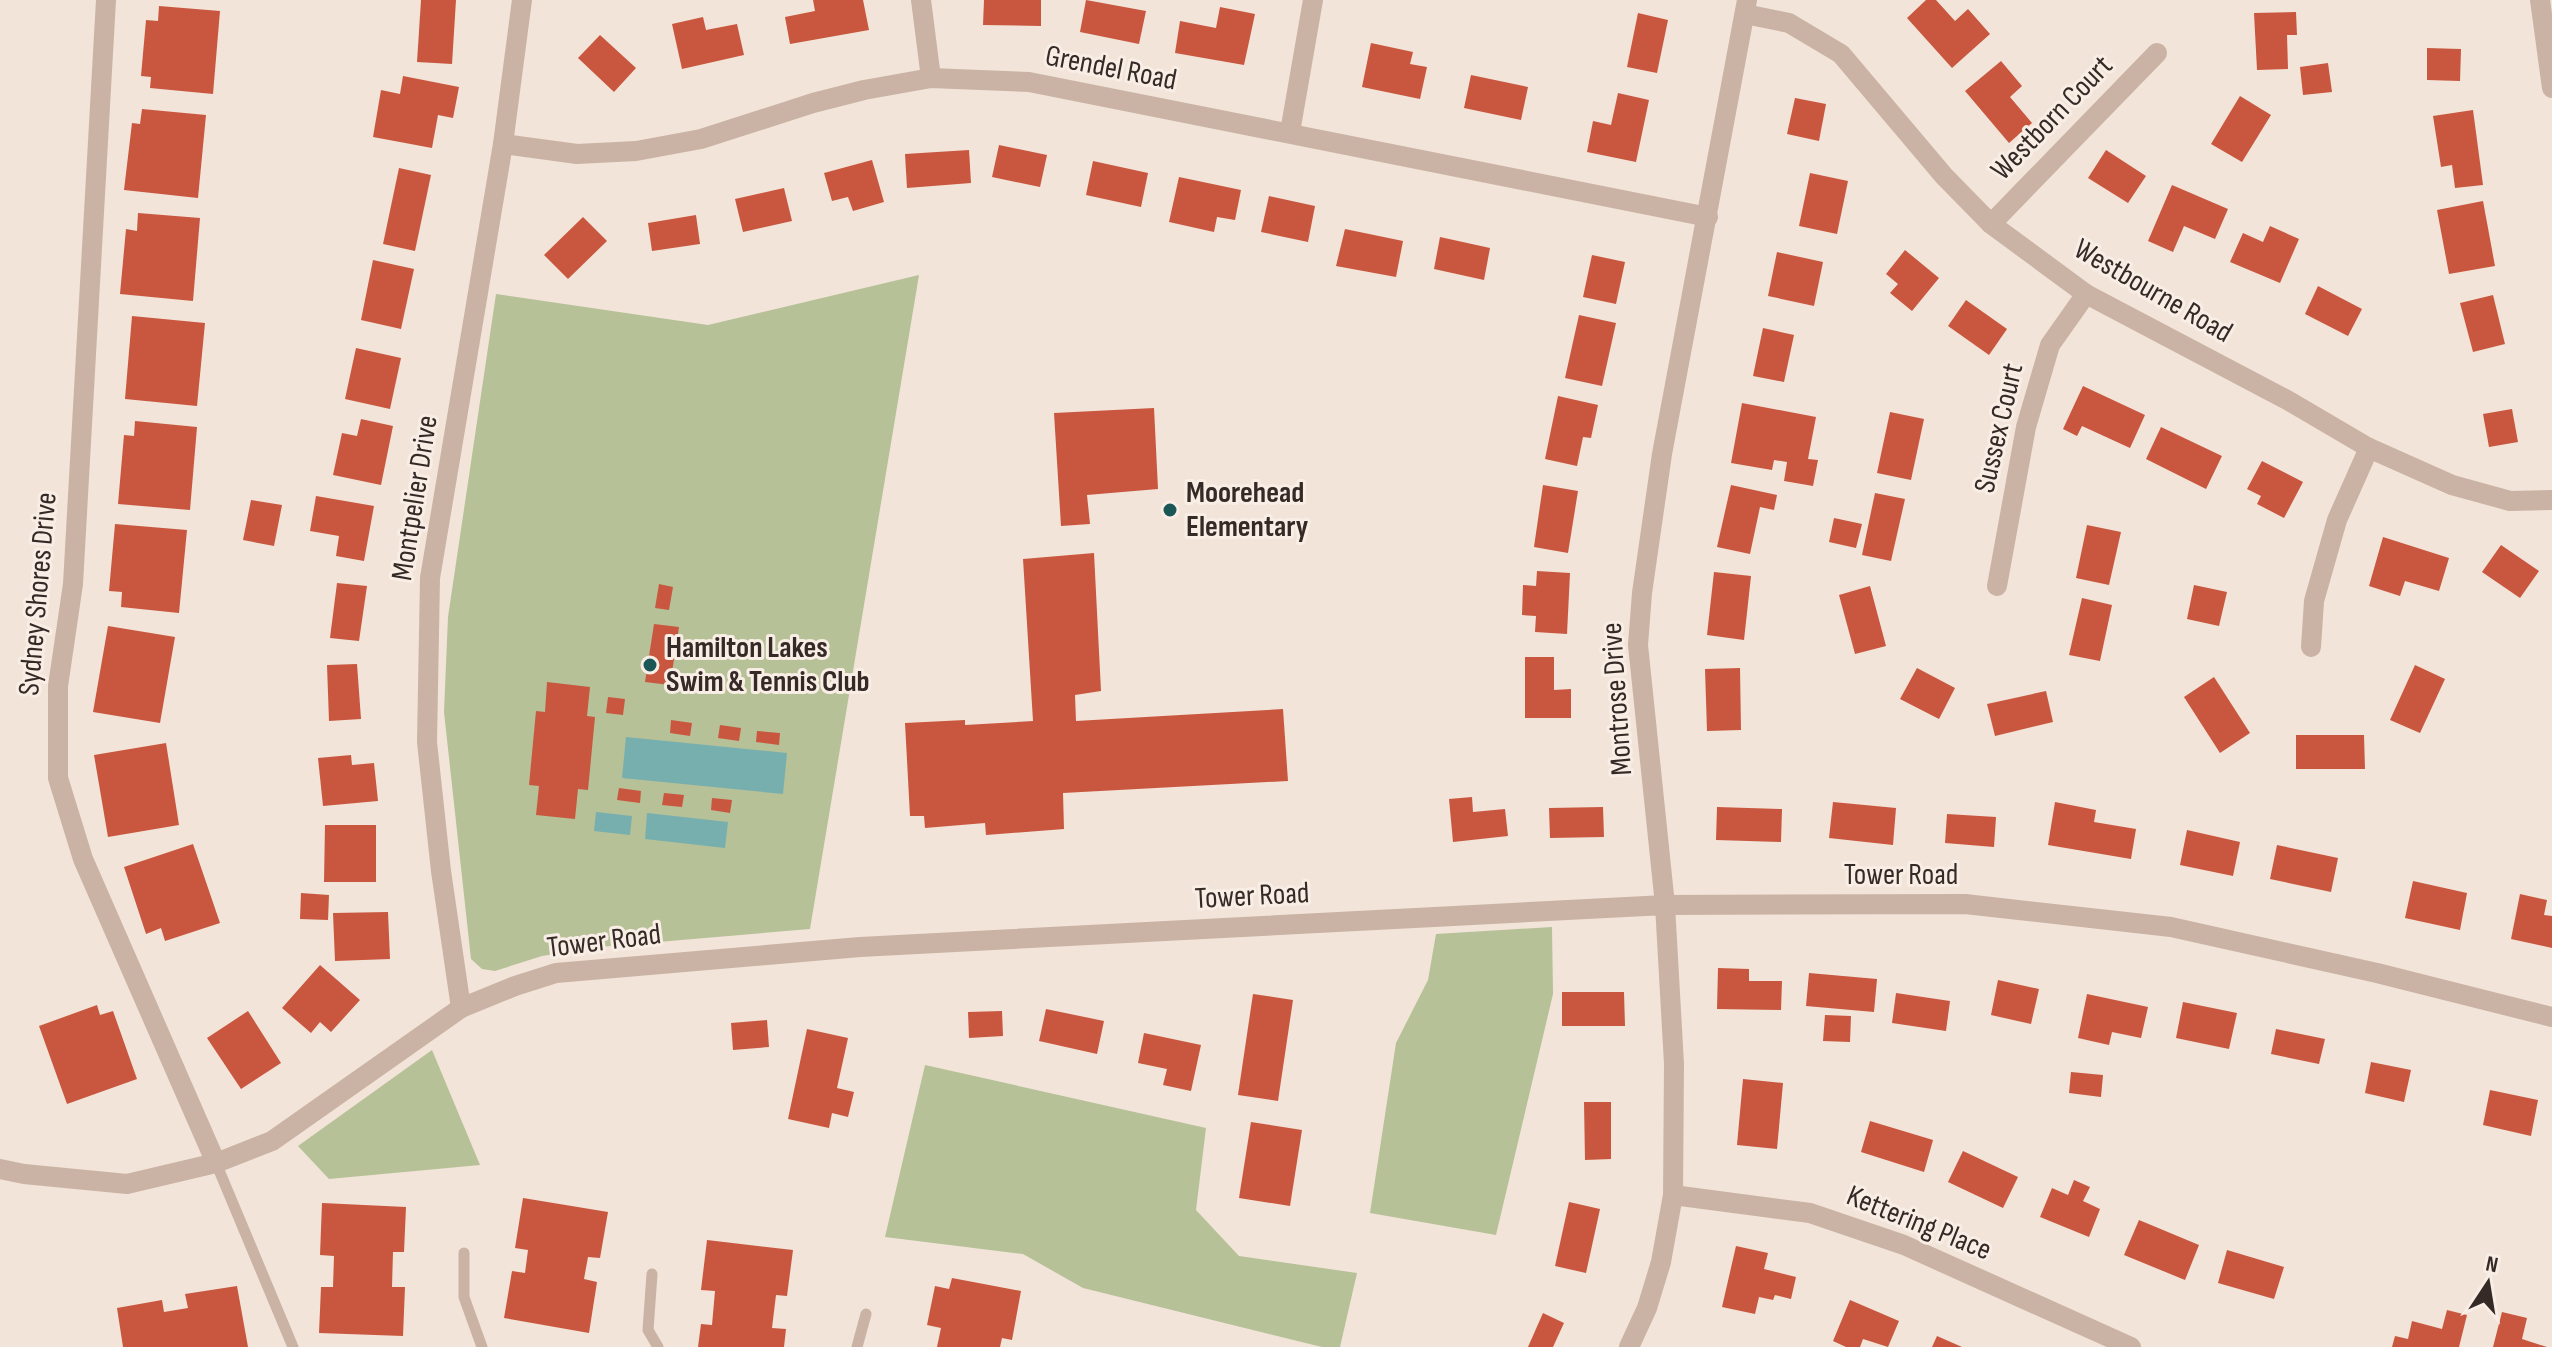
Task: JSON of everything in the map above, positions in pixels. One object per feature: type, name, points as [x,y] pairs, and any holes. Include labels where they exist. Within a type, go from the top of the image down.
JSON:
[{"type":"street","name":"Sydney Shores Drive","points":[[106,0],[73,584],[58,686],[58,778],[83,859],[216,1163]]},
{"type":"street","name":"Montpelier Drive","points":[[461,1008],[441,871],[427,742],[430,578],[503,144],[522,0]]},
{"type":"street","points":[[921,0],[931,78]]},
{"type":"street","points":[[1290,132],[1313,0]]},
{"type":"street","points":[[2540,0],[2552,88]]},
{"type":"street","name":"Montrose Drive","points":[[1629,1347],[1647,1308],[1661,1262],[1673,1195],[1674,1064],[1665,905],[1638,645],[1642,593],[1662,454],[1746,7]]},
{"type":"street","name":"Westbourne Road","points":[[1746,7],[1789,23],[1841,54],[1944,176],[1991,224],[2086,294],[2289,401],[2369,448],[2452,485],[2510,501],[2552,500]]},
{"type":"street","name":"Westborn Court","points":[[1991,224],[2157,53]]},
{"type":"street","name":"Grendel Road","points":[[503,144],[577,154],[636,151],[701,139],[864,90],[931,78],[1029,82],[1708,217]]},
{"type":"street","name":"Sussex Court","points":[[1997,586],[2026,427],[2050,345],[2086,294]]},
{"type":"street","points":[[2311,647],[2314,601],[2337,520],[2369,448]]},
{"type":"street","name":"Tower Road","points":[[0,1169],[127,1184],[216,1163],[272,1141],[461,1008],[556,973],[871,947],[1665,905],[1965,904],[2171,927],[2377,973],[2552,1017]]},
{"type":"street","name":"Kettering Place","points":[[1673,1195],[1810,1213],[1904,1245],[2131,1347]]},
{"type":"lane","points":[[216,1163],[293,1347]]},
{"type":"lane","points":[[464,1253],[464,1297],[482,1347]]},
{"type":"lane","points":[[652,1274],[648,1330],[658,1347]]},
{"type":"lane","points":[[857,1347],[866,1314]]},
{"type":"green space","name":"Hamilton Lakes Swim & Tennis Club","points":[[919,275],[810,929],[599,947],[542,956],[495,971],[482,969],[471,959],[444,712],[448,617],[496,294],[708,325]]},
{"type":"green space","points":[[1552,927],[1553,994],[1496,1235],[1370,1213],[1396,1043],[1428,980],[1436,934]]},
{"type":"green space","points":[[432,1050],[480,1165],[329,1179],[298,1146]]},
{"type":"green space","points":[[925,1065],[1206,1128],[1196,1210],[1239,1256],[1357,1273],[1340,1347],[1322,1347],[1083,1288],[1023,1254],[885,1237]]},
{"type":"water","points":[[626,737],[787,753],[783,794],[622,778]]},
{"type":"water","points":[[596,812],[632,816],[630,835],[594,831]]},
{"type":"water","points":[[647,813],[728,822],[725,848],[645,839]]},
{"type":"building","points":[[421,0],[456,0],[452,64],[417,62]]},
{"type":"building","points":[[813,0],[863,0],[869,30],[790,44],[785,17],[815,11]]},
{"type":"building","points":[[984,0],[1041,0],[1041,26],[983,25]]},
{"type":"building","points":[[1086,0],[1146,11],[1139,44],[1080,32]]},
{"type":"building","points":[[1926,0],[1936,0],[1955,21],[1968,9],[1990,34],[1952,68],[1907,18]]},
{"type":"building","points":[[159,6],[220,11],[213,94],[150,88],[151,77],[141,76],[146,20],[158,21]]},
{"type":"building","points":[[1220,7],[1255,14],[1244,65],[1175,53],[1180,21],[1216,28]]},
{"type":"building","points":[[2296,12],[2297,35],[2287,35],[2288,69],[2257,70],[2254,13]]},
{"type":"building","points":[[1638,13],[1668,20],[1657,73],[1627,67]]},
{"type":"building","points":[[703,17],[706,30],[737,24],[744,55],[682,69],[672,24]]},
{"type":"building","points":[[600,35],[636,68],[614,92],[578,58]]},
{"type":"building","points":[[1371,43],[1413,52],[1410,64],[1427,67],[1420,99],[1362,87]]},
{"type":"building","points":[[2427,48],[2461,49],[2460,81],[2427,80]]},
{"type":"building","points":[[2001,61],[2022,86],[2010,97],[2032,123],[2009,143],[1965,91]]},
{"type":"building","points":[[2328,63],[2332,92],[2303,95],[2300,67]]},
{"type":"building","points":[[1471,75],[1528,87],[1521,120],[1464,108]]},
{"type":"building","points":[[403,76],[459,87],[453,118],[438,115],[432,148],[373,137],[381,90],[400,94]]},
{"type":"building","points":[[1618,93],[1649,100],[1636,162],[1587,152],[1593,121],[1611,125]]},
{"type":"building","points":[[2240,96],[2271,115],[2242,162],[2211,144]]},
{"type":"building","points":[[1795,98],[1826,104],[1819,141],[1787,134]]},
{"type":"building","points":[[142,109],[206,115],[198,198],[124,190],[132,123],[140,124]]},
{"type":"building","points":[[2473,110],[2483,185],[2455,188],[2452,165],[2441,167],[2433,116]]},
{"type":"building","points":[[999,145],[1047,155],[1040,187],[992,177]]},
{"type":"building","points":[[969,150],[971,183],[907,188],[905,154]]},
{"type":"building","points":[[2106,150],[2146,176],[2128,203],[2088,178]]},
{"type":"building","points":[[872,160],[884,202],[853,211],[848,197],[832,201],[824,173]]},
{"type":"building","points":[[1093,161],[1148,173],[1141,207],[1086,195]]},
{"type":"building","points":[[399,168],[431,175],[415,251],[383,244]]},
{"type":"building","points":[[1810,173],[1848,181],[1837,234],[1799,226]]},
{"type":"building","points":[[1179,177],[1241,190],[1235,220],[1217,217],[1214,232],[1169,222]]},
{"type":"building","points":[[2172,185],[2228,209],[2215,239],[2184,226],[2173,252],[2148,241]]},
{"type":"building","points":[[784,188],[792,221],[743,232],[735,199]]},
{"type":"building","points":[[1269,196],[1315,206],[1308,242],[1261,232]]},
{"type":"building","points":[[2483,201],[2495,266],[2449,274],[2437,210]]},
{"type":"building","points":[[138,213],[200,218],[193,301],[120,294],[126,229],[137,231]]},
{"type":"building","points":[[696,215],[700,244],[652,251],[648,223]]},
{"type":"building","points":[[583,217],[607,241],[568,279],[544,255]]},
{"type":"building","points":[[2270,226],[2299,239],[2280,283],[2230,262],[2243,233],[2263,242]]},
{"type":"building","points":[[1345,229],[1403,241],[1396,277],[1336,266]]},
{"type":"building","points":[[1440,237],[1490,248],[1484,280],[1434,269]]},
{"type":"building","points":[[1905,250],[1939,278],[1912,311],[1890,293],[1898,284],[1886,274]]},
{"type":"building","points":[[1777,252],[1823,262],[1814,306],[1768,296]]},
{"type":"building","points":[[1592,255],[1625,262],[1616,304],[1583,297]]},
{"type":"building","points":[[373,260],[414,269],[401,329],[361,320]]},
{"type":"building","points":[[2318,286],[2362,309],[2348,336],[2305,314]]},
{"type":"building","points":[[2493,295],[2505,344],[2473,352],[2460,303]]},
{"type":"building","points":[[1966,300],[2007,329],[1989,355],[1948,326]]},
{"type":"building","points":[[1579,315],[1616,323],[1602,386],[1565,378]]},
{"type":"building","points":[[132,316],[205,323],[197,406],[125,399]]},
{"type":"building","points":[[1763,328],[1794,335],[1784,382],[1753,376]]},
{"type":"building","points":[[356,348],[401,358],[390,409],[345,399]]},
{"type":"building","points":[[2083,386],[2145,415],[2130,448],[2082,426],[2077,436],[2063,429]]},
{"type":"building","points":[[1558,396],[1598,405],[1591,438],[1583,437],[1577,466],[1545,459]]},
{"type":"building","points":[[1742,403],[1816,417],[1808,459],[1818,460],[1813,486],[1784,481],[1787,462],[1774,460],[1772,470],[1731,463]]},
{"type":"building","points":[[1154,408],[1158,489],[1087,495],[1090,524],[1061,526],[1054,413]]},
{"type":"building","points":[[2512,409],[2518,442],[2489,447],[2483,414]]},
{"type":"building","points":[[1890,412],[1924,419],[1911,480],[1877,473]]},
{"type":"building","points":[[361,419],[393,426],[381,485],[333,475],[342,433],[357,436]]},
{"type":"building","points":[[135,421],[197,427],[190,510],[118,504],[124,435],[134,436]]},
{"type":"building","points":[[2161,427],[2222,456],[2206,489],[2146,459]]},
{"type":"building","points":[[2262,461],[2303,482],[2284,518],[2257,504],[2261,496],[2247,489]]},
{"type":"building","points":[[1543,485],[1578,491],[1568,553],[1534,547]]},
{"type":"building","points":[[1731,485],[1777,495],[1774,510],[1760,507],[1750,554],[1717,547]]},
{"type":"building","points":[[1875,493],[1905,499],[1891,561],[1862,555]]},
{"type":"building","points":[[316,496],[374,506],[364,561],[336,556],[339,536],[310,531]]},
{"type":"building","points":[[251,500],[282,505],[274,546],[243,540]]},
{"type":"building","points":[[1834,518],[1862,524],[1856,548],[1829,542]]},
{"type":"building","points":[[115,524],[187,530],[179,613],[121,607],[122,592],[109,591]]},
{"type":"building","points":[[2087,525],[2121,532],[2109,585],[2076,578]]},
{"type":"building","points":[[2383,537],[2449,558],[2439,591],[2405,581],[2400,596],[2369,586]]},
{"type":"building","points":[[2501,545],[2539,571],[2520,598],[2482,572]]},
{"type":"building","points":[[1094,553],[1101,691],[1075,695],[1076,721],[1283,709],[1288,781],[1063,793],[1064,829],[986,835],[985,823],[925,828],[924,816],[910,816],[905,723],[965,720],[965,725],[1033,721],[1023,559]]},
{"type":"building","points":[[1537,571],[1570,573],[1567,634],[1535,632],[1536,616],[1522,615],[1523,585],[1536,586]]},
{"type":"building","points":[[1714,572],[1751,576],[1744,640],[1707,635]]},
{"type":"building","points":[[337,583],[367,586],[359,641],[330,638]]},
{"type":"building","points":[[659,584],[673,587],[669,610],[655,608]]},
{"type":"building","points":[[2194,585],[2227,592],[2219,626],[2187,619]]},
{"type":"building","points":[[1870,586],[1886,646],[1855,654],[1839,595]]},
{"type":"building","points":[[2082,598],[2112,605],[2100,661],[2069,655]]},
{"type":"building","points":[[654,624],[679,627],[670,685],[645,682]]},
{"type":"building","points":[[108,626],[175,637],[160,723],[93,712]]},
{"type":"building","points":[[1525,657],[1554,657],[1554,690],[1571,689],[1571,718],[1525,718]]},
{"type":"building","points":[[357,664],[361,719],[329,721],[327,665]]},
{"type":"building","points":[[2415,665],[2445,679],[2420,733],[2390,720]]},
{"type":"building","points":[[1740,668],[1741,730],[1707,731],[1705,669]]},
{"type":"building","points":[[1917,668],[1955,688],[1939,719],[1900,699]]},
{"type":"building","points":[[2214,677],[2250,733],[2220,753],[2184,697]]},
{"type":"building","points":[[547,682],[590,687],[587,716],[595,717],[588,790],[578,789],[575,819],[536,815],[539,786],[529,785],[536,711],[545,712]]},
{"type":"building","points":[[2046,691],[2053,722],[1995,736],[1987,704]]},
{"type":"building","points":[[608,697],[625,699],[623,715],[606,713]]},
{"type":"building","points":[[671,720],[692,723],[690,736],[670,733]]},
{"type":"building","points":[[720,725],[741,728],[739,741],[718,738]]},
{"type":"building","points":[[757,731],[780,733],[779,745],[756,742]]},
{"type":"building","points":[[2296,735],[2364,735],[2365,769],[2296,769]]},
{"type":"building","points":[[166,743],[179,825],[108,837],[94,755]]},
{"type":"building","points":[[351,755],[352,765],[374,763],[378,801],[323,806],[318,758]]},
{"type":"building","points":[[619,788],[641,791],[640,803],[617,800]]},
{"type":"building","points":[[664,793],[684,795],[682,807],[662,805]]},
{"type":"building","points":[[1472,797],[1473,812],[1505,809],[1508,836],[1453,842],[1449,799]]},
{"type":"building","points":[[712,798],[732,800],[730,813],[711,810]]},
{"type":"building","points":[[1833,802],[1896,808],[1893,845],[1829,838]]},
{"type":"building","points":[[2055,802],[2096,810],[2094,822],[2136,829],[2131,859],[2048,845]]},
{"type":"building","points":[[1603,807],[1604,837],[1550,838],[1549,808]]},
{"type":"building","points":[[1717,807],[1782,809],[1781,842],[1716,840]]},
{"type":"building","points":[[1947,814],[1996,817],[1994,847],[1945,843]]},
{"type":"building","points":[[325,825],[376,825],[376,882],[324,882]]},
{"type":"building","points":[[2187,830],[2240,842],[2233,876],[2180,865]]},
{"type":"building","points":[[193,844],[220,923],[165,941],[161,928],[146,934],[124,867]]},
{"type":"building","points":[[2277,845],[2338,858],[2331,892],[2270,879]]},
{"type":"building","points":[[2413,881],[2467,893],[2460,930],[2405,918]]},
{"type":"building","points":[[301,893],[329,895],[328,920],[300,919]]},
{"type":"building","points":[[2520,894],[2547,900],[2544,915],[2552,916],[2552,948],[2511,939]]},
{"type":"building","points":[[388,912],[390,959],[335,961],[333,913]]},
{"type":"building","points":[[320,965],[360,1000],[331,1032],[320,1022],[311,1033],[282,1008]]},
{"type":"building","points":[[1718,968],[1749,969],[1749,981],[1782,981],[1781,1010],[1717,1009]]},
{"type":"building","points":[[1809,973],[1877,979],[1874,1012],[1806,1006]]},
{"type":"building","points":[[1998,980],[2039,989],[2031,1024],[1991,1015]]},
{"type":"building","points":[[1562,992],[1624,992],[1625,1026],[1562,1026]]},
{"type":"building","points":[[1896,993],[1950,1001],[1946,1031],[1892,1023]]},
{"type":"building","points":[[1253,994],[1293,1000],[1278,1101],[1238,1095]]},
{"type":"building","points":[[2087,994],[2148,1007],[2141,1038],[2112,1032],[2109,1045],[2078,1038]]},
{"type":"building","points":[[2183,1002],[2237,1013],[2229,1049],[2176,1038]]},
{"type":"building","points":[[97,1005],[100,1015],[113,1011],[137,1079],[67,1104],[39,1026]]},
{"type":"building","points":[[1046,1009],[1104,1021],[1097,1054],[1039,1041]]},
{"type":"building","points":[[248,1011],[281,1063],[241,1089],[207,1038]]},
{"type":"building","points":[[1002,1011],[1003,1036],[969,1038],[968,1012]]},
{"type":"building","points":[[1825,1015],[1851,1016],[1850,1042],[1823,1041]]},
{"type":"building","points":[[767,1020],[769,1047],[733,1050],[731,1023]]},
{"type":"building","points":[[807,1029],[848,1038],[837,1088],[854,1092],[848,1117],[832,1113],[829,1128],[788,1119]]},
{"type":"building","points":[[2276,1029],[2325,1039],[2319,1064],[2271,1054]]},
{"type":"building","points":[[1144,1033],[1201,1045],[1191,1091],[1163,1085],[1167,1069],[1138,1063]]},
{"type":"building","points":[[2371,1062],[2411,1070],[2404,1102],[2365,1093]]},
{"type":"building","points":[[2071,1072],[2103,1075],[2101,1097],[2069,1093]]},
{"type":"building","points":[[1743,1079],[1783,1083],[1777,1149],[1737,1145]]},
{"type":"building","points":[[2490,1090],[2538,1100],[2531,1136],[2483,1125]]},
{"type":"building","points":[[1584,1102],[1611,1102],[1611,1159],[1585,1160]]},
{"type":"building","points":[[1870,1121],[1933,1140],[1924,1172],[1861,1152]]},
{"type":"building","points":[[1251,1122],[1302,1130],[1290,1206],[1239,1198]]},
{"type":"building","points":[[1963,1151],[2018,1177],[2003,1208],[1948,1182]]},
{"type":"building","points":[[2074,1180],[2090,1187],[2083,1201],[2100,1209],[2089,1237],[2040,1217],[2052,1188],[2068,1195]]},
{"type":"building","points":[[523,1198],[608,1212],[600,1258],[588,1257],[584,1279],[597,1282],[589,1333],[504,1318],[512,1271],[525,1273],[528,1250],[515,1248]]},
{"type":"building","points":[[1569,1202],[1600,1209],[1586,1273],[1555,1266]]},
{"type":"building","points":[[322,1203],[406,1207],[404,1252],[393,1252],[392,1287],[405,1287],[403,1336],[319,1333],[321,1287],[333,1287],[334,1256],[320,1255]]},
{"type":"building","points":[[2139,1220],[2199,1245],[2185,1280],[2124,1255]]},
{"type":"building","points":[[707,1240],[793,1250],[787,1296],[776,1295],[772,1328],[786,1329],[784,1347],[698,1347],[701,1324],[712,1325],[715,1291],[701,1290]]},
{"type":"building","points":[[1736,1246],[1768,1253],[1764,1269],[1796,1277],[1791,1299],[1775,1295],[1773,1300],[1759,1297],[1755,1314],[1722,1307]]},
{"type":"building","points":[[2227,1250],[2284,1267],[2274,1299],[2218,1283]]},
{"type":"building","points":[[952,1278],[1021,1291],[1012,1340],[1002,1338],[1000,1347],[937,1347],[941,1328],[927,1325],[935,1286],[949,1289]]},
{"type":"building","points":[[237,1286],[248,1347],[123,1347],[117,1308],[162,1300],[164,1312],[188,1308],[185,1294]]},
{"type":"building","points":[[1850,1300],[1899,1321],[1888,1347],[1863,1339],[1860,1347],[1846,1347],[1833,1341]]},
{"type":"building","points":[[2447,1310],[2467,1315],[2459,1347],[2392,1347],[2395,1336],[2408,1339],[2412,1321],[2442,1329]]},
{"type":"building","points":[[2502,1312],[2527,1318],[2522,1339],[2547,1347],[2493,1347]]},
{"type":"building","points":[[1543,1313],[1564,1323],[1553,1347],[1528,1347]]},
{"type":"building","points":[[1937,1336],[1962,1347],[1932,1347]]},
{"type":"place","name":"Moorehead Elementary","points":[[1170,510]]},
{"type":"place","name":"Hamilton Lakes Swim & Tennis Club","points":[[650,665]]}]
